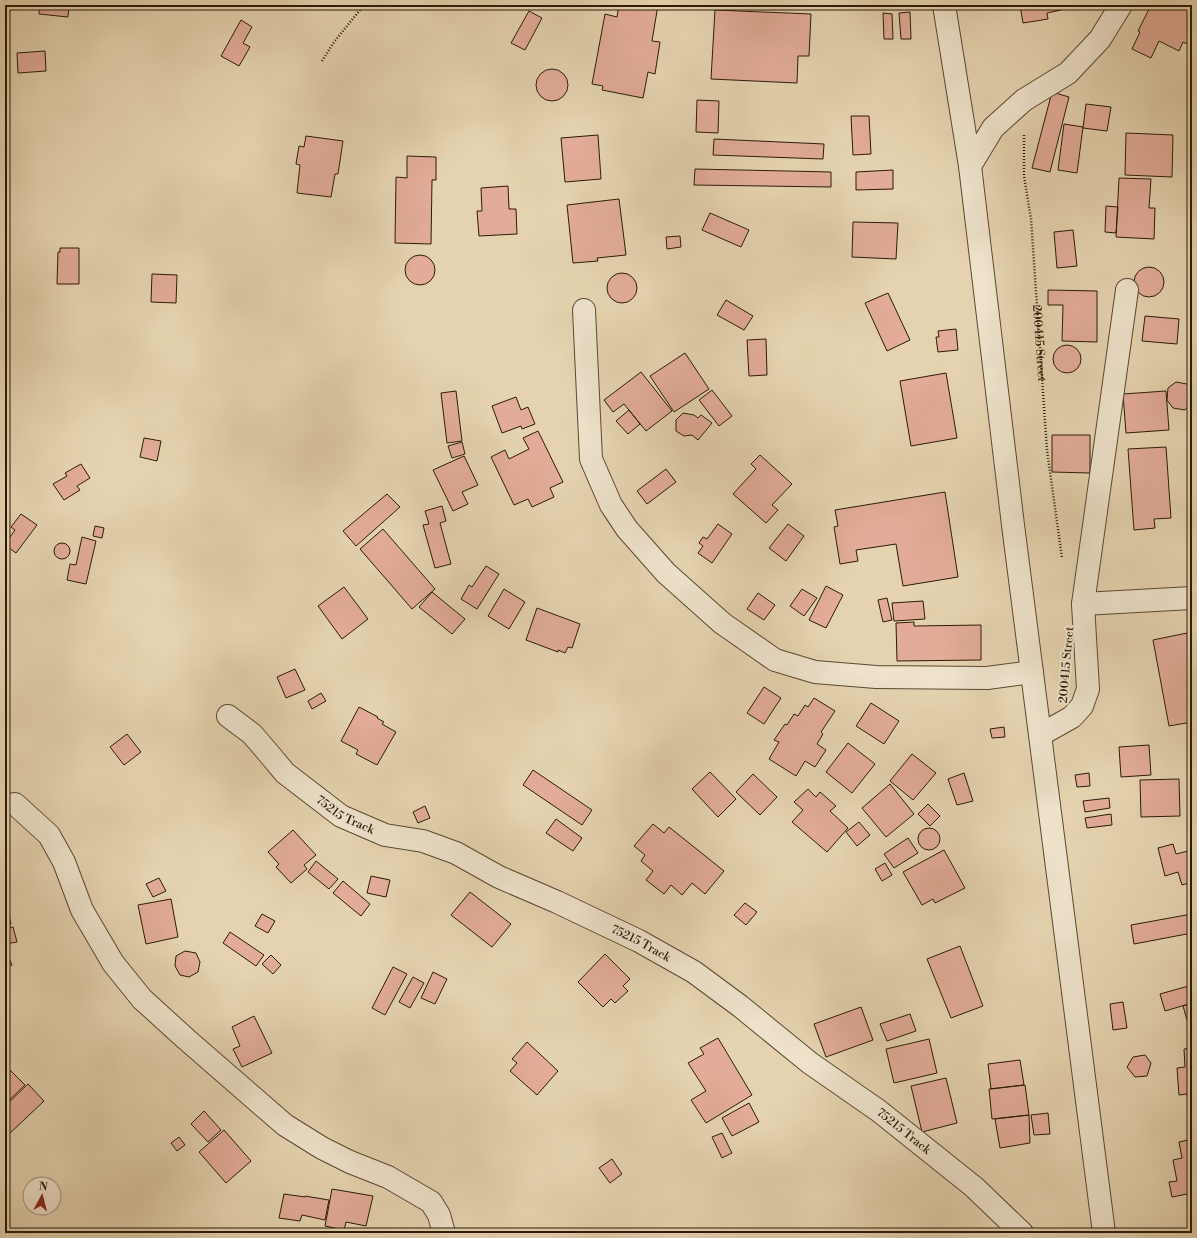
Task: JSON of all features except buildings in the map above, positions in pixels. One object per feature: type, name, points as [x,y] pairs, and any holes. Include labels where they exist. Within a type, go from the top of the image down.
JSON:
[{"type":"street","points":[[944,5],[970,166],[1012,517],[1104,1233]]},
{"type":"street","points":[[970,166],[993,128],[1024,100],[1068,72],[1100,39],[1121,5]]},
{"type":"street","points":[[1040,735],[1072,717],[1082,706],[1088,689],[1083,604],[1127,290]]},
{"type":"street","points":[[584,310],[591,459],[611,505],[627,529],[666,573],[722,623],[775,660],[814,672],[876,677],[980,678],[1032,672]]},
{"type":"street","points":[[1083,604],[1192,598]]},
{"type":"street","name":"75215 Track","points":[[228,716],[252,734],[285,773],[341,816],[385,835],[423,841],[456,853],[499,877],[557,902],[640,941],[694,972],[740,1006],[810,1063],[879,1111],[974,1187],[1022,1233]]},
{"type":"street","points":[[15,804],[49,835],[64,862],[82,910],[113,963],[142,999],[285,1125],[322,1148],[350,1162],[388,1176],[431,1202],[439,1215],[444,1233]]},
{"type":"path","points":[[322,61],[334,42],[364,5]]},
{"type":"path","name":"200415 Street","points":[[1024,100],[1024,176],[1031,219],[1047,450],[1063,564]]}]
